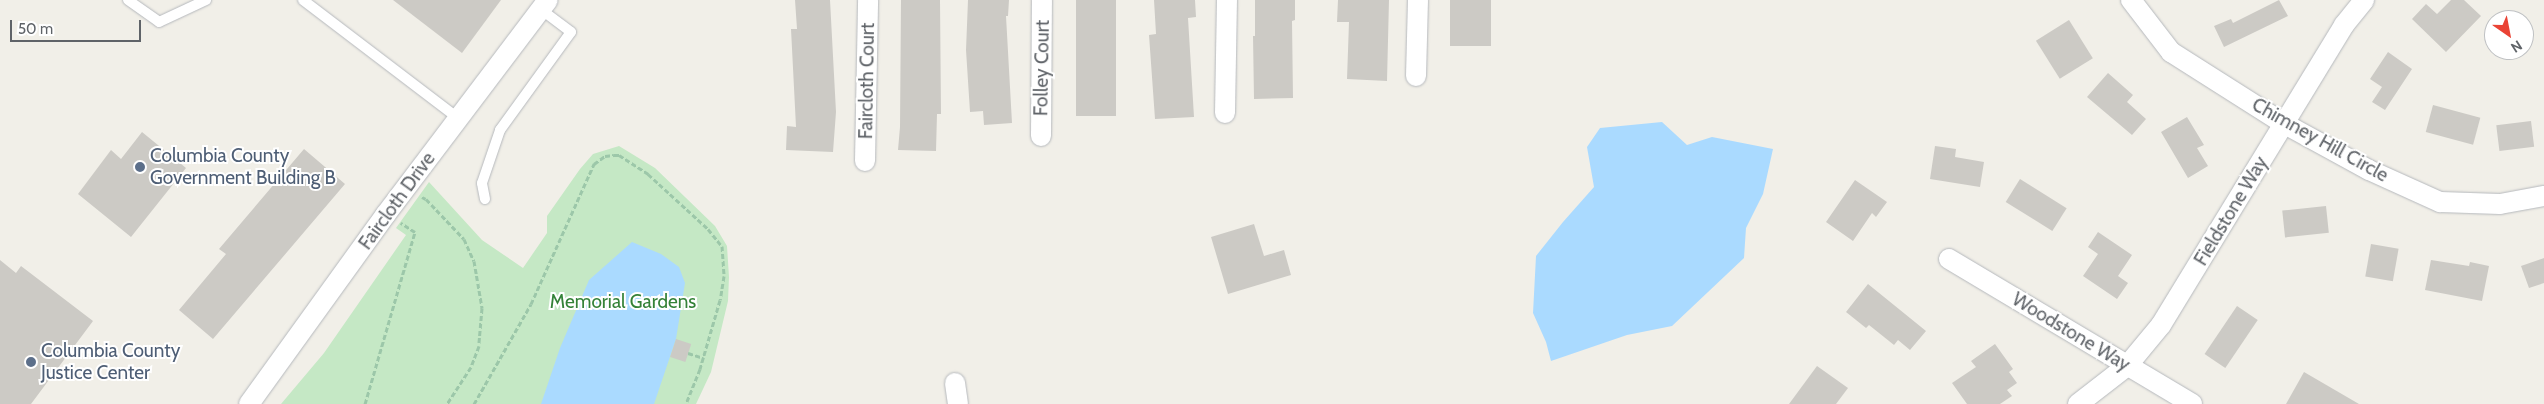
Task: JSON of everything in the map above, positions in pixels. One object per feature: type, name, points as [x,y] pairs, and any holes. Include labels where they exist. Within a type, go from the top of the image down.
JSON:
[{"type":"street","name":"Faircloth Court","points":[[865,161],[868,0]]},
{"type":"street","name":"Folley Court","points":[[1041,136],[1042,0]]},
{"type":"street","points":[[1225,113],[1227,0]]},
{"type":"street","points":[[1416,76],[1418,0]]},
{"type":"street","name":"Chimney Hill Circle","points":[[2131,0],[2171,52],[2283,123],[2369,170],[2440,202],[2500,204],[2544,196]]},
{"type":"street","name":"Fieldstone Way","points":[[2078,404],[2127,366],[2161,325],[2344,25],[2364,0]]},
{"type":"street","name":"Faircloth Drive","points":[[249,404],[405,189],[544,4]]},
{"type":"street","name":"Woodstone Way","points":[[1949,259],[2192,404]]},
{"type":"street","points":[[956,383],[958,404]]},
{"type":"lane","points":[[128,0],[159,22],[204,0]]},
{"type":"lane","points":[[303,0],[458,118]]},
{"type":"lane","points":[[486,199],[482,183],[500,130],[571,32],[544,4]]},
{"type":"path","points":[[474,404],[531,304],[594,164],[605,156],[619,155],[648,174],[708,230],[722,246],[724,276],[720,300],[703,358],[686,404]]},
{"type":"path","points":[[405,189],[426,199],[464,239],[474,262],[482,308],[479,346],[470,367],[447,404]]},
{"type":"path","points":[[365,404],[415,232],[396,220]]},
{"type":"path","points":[[688,354],[703,358]]},
{"type":"green space","name":"Memorial Gardens","points":[[619,146],[655,168],[715,226],[727,246],[728,301],[711,372],[696,404],[281,404],[324,353],[406,235],[396,228],[429,182],[482,240],[523,268],[547,233],[547,216],[580,169],[593,154]]},
{"type":"water","points":[[1662,122],[1687,145],[1712,137],[1773,149],[1763,194],[1746,228],[1744,258],[1672,326],[1627,335],[1551,361],[1546,342],[1533,313],[1536,256],[1594,187],[1587,147],[1600,128]]},
{"type":"water","points":[[632,242],[661,254],[679,267],[685,283],[676,339],[654,404],[541,404],[560,348],[589,280]]},
{"type":"building","points":[[393,0],[501,0],[462,53]]},
{"type":"building","points":[[795,0],[830,0],[836,112],[833,152],[786,150],[787,126],[796,127],[791,29],[797,29]]},
{"type":"building","points":[[901,0],[940,0],[941,114],[937,114],[936,151],[898,150],[900,127]]},
{"type":"building","points":[[968,0],[1009,0],[1008,16],[1006,16],[1012,123],[984,125],[983,111],[970,112],[966,50]]},
{"type":"building","points":[[1076,0],[1116,0],[1116,116],[1076,116]]},
{"type":"building","points":[[1154,0],[1195,0],[1196,17],[1188,18],[1194,117],[1155,119],[1149,35],[1156,34]]},
{"type":"building","points":[[1255,0],[1295,0],[1295,20],[1292,21],[1293,98],[1254,99],[1253,36],[1255,36]]},
{"type":"building","points":[[1338,0],[1389,0],[1387,81],[1347,79],[1349,22],[1337,22]]},
{"type":"building","points":[[1450,0],[1491,0],[1491,46],[1450,46]]},
{"type":"building","points":[[2279,0],[2288,16],[2224,47],[2214,26],[2231,19],[2233,23]]},
{"type":"building","points":[[2451,0],[2464,0],[2481,16],[2446,52],[2412,19],[2426,4],[2437,14]]},
{"type":"building","points":[[2069,20],[2093,58],[2060,79],[2036,41]]},
{"type":"building","points":[[2388,52],[2412,69],[2385,110],[2372,102],[2382,87],[2370,79]]},
{"type":"building","points":[[2108,73],[2133,95],[2127,102],[2146,119],[2132,135],[2087,97]]},
{"type":"building","points":[[2433,105],[2480,118],[2473,145],[2426,132]]},
{"type":"building","points":[[2187,117],[2204,145],[2197,148],[2208,166],[2188,178],[2161,132]]},
{"type":"building","points":[[2531,121],[2534,147],[2499,151],[2496,125]]},
{"type":"building","points":[[142,132],[186,168],[131,237],[78,194],[111,150],[121,159]]},
{"type":"building","points":[[1935,146],[1956,149],[1955,157],[1984,162],[1980,187],[1930,179]]},
{"type":"building","points":[[304,149],[345,184],[213,339],[179,310],[226,254],[219,249]]},
{"type":"building","points":[[2020,179],[2067,208],[2052,231],[2006,202]]},
{"type":"building","points":[[1855,180],[1887,202],[1876,217],[1872,213],[1853,241],[1826,222]]},
{"type":"building","points":[[2326,206],[2329,233],[2285,237],[2282,211]]},
{"type":"building","points":[[1254,224],[1264,256],[1284,250],[1291,275],[1228,294],[1211,237]]},
{"type":"building","points":[[2098,232],[2132,255],[2118,276],[2128,283],[2117,299],[2083,276],[2098,254],[2088,247]]},
{"type":"building","points":[[2371,244],[2399,249],[2393,281],[2365,276]]},
{"type":"building","points":[[2544,258],[2544,283],[2529,288],[2521,266]]},
{"type":"building","name":"Columbia County Justice Center","points":[[0,260],[16,273],[21,266],[93,321],[31,404],[0,404]]},
{"type":"building","points":[[2431,260],[2469,266],[2470,262],[2489,266],[2482,301],[2425,290]]},
{"type":"building","points":[[1868,284],[1926,331],[1910,350],[1898,340],[1894,345],[1869,325],[1866,328],[1846,312]]},
{"type":"building","points":[[2237,306],[2258,320],[2225,368],[2205,354]]},
{"type":"building","points":[[676,339],[691,344],[685,362],[670,357]]},
{"type":"building","points":[[1995,344],[2013,369],[2009,372],[2017,383],[2007,390],[2012,396],[2000,404],[1967,404],[1952,383],[1976,367],[1971,361]]},
{"type":"building","points":[[1817,366],[1848,388],[1836,404],[1789,404]]},
{"type":"building","points":[[2304,372],[2359,404],[2286,404]]},
{"type":"place","name":"Columbia County Government Building B","points":[[140,167]]},
{"type":"place","name":"Columbia County Justice Center","points":[[31,362]]}]
